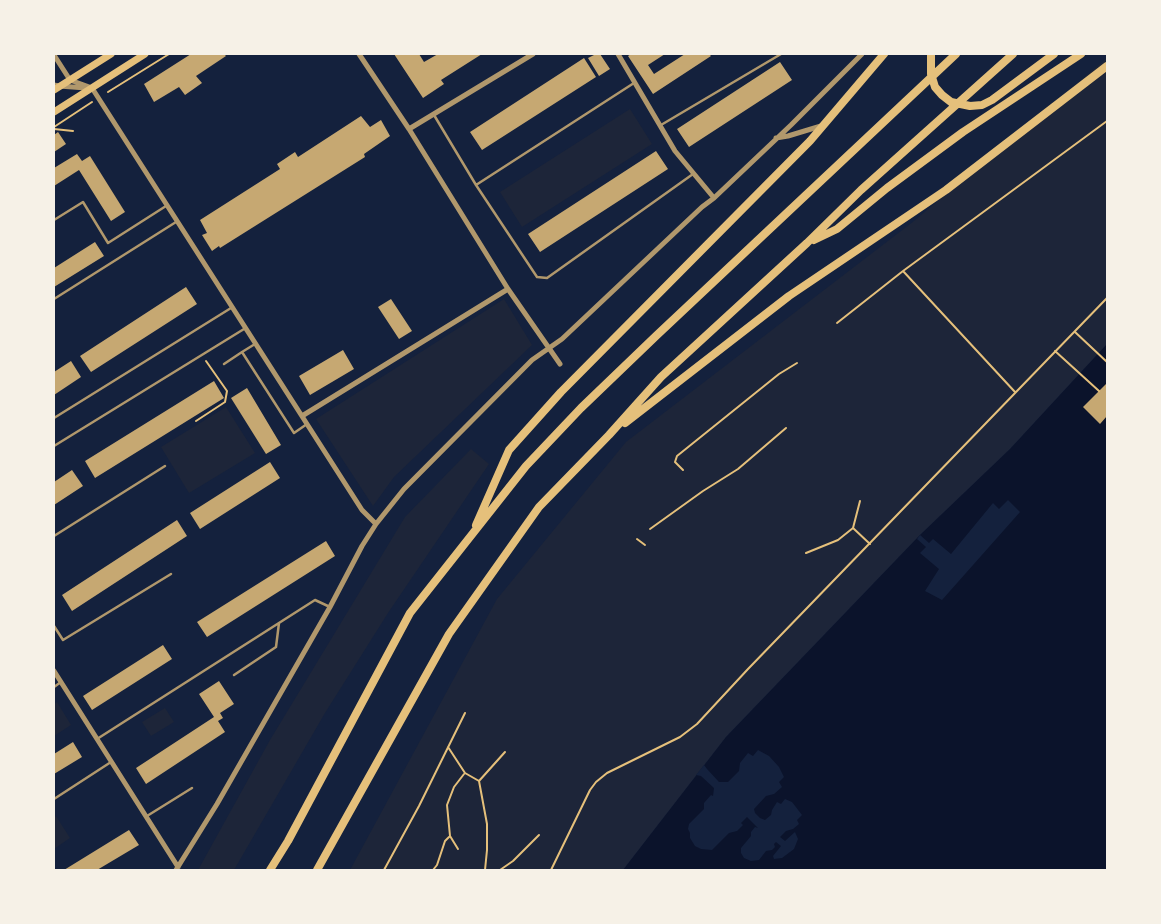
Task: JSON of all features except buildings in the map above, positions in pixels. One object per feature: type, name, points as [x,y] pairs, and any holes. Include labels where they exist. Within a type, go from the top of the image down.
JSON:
[{"type":"highway","points":[[471,536],[509,450],[561,392],[810,141],[884,54]]},
{"type":"highway","points":[[932,54],[931,74],[935,87],[951,102],[970,106],[982,105],[992,100],[1054,54]]},
{"type":"highway","points":[[270,870],[288,841],[410,613],[526,466],[581,408],[956,54]]},
{"type":"highway","points":[[317,870],[449,634],[539,507],[609,435],[661,377],[807,243],[861,190],[1013,54]]},
{"type":"highway","points":[[807,243],[837,229],[887,188],[963,132],[1081,54]]},
{"type":"highway","points":[[609,435],[789,296],[946,190],[1107,66]]},
{"type":"highway","points":[[265,870],[288,841]]},
{"type":"main road","points":[[56,87],[111,54]]},
{"type":"main road","points":[[54,112],[145,54]]},
{"type":"street","points":[[359,54],[409,129],[508,289],[560,364]]},
{"type":"street","points":[[409,129],[533,54]]},
{"type":"street","points":[[618,54],[675,151],[714,198]]},
{"type":"street","points":[[54,671],[147,816],[177,868],[217,804],[330,607],[362,546],[376,524],[404,489],[532,360],[562,339],[791,125],[862,54]]},
{"type":"street","points":[[54,55],[70,80],[92,88],[362,510],[376,524]]},
{"type":"street","points":[[56,87],[92,88]]},
{"type":"street","points":[[776,138],[824,125]]},
{"type":"street","points":[[302,416],[508,289]]},
{"type":"lane","points":[[660,126],[781,54]]},
{"type":"lane","points":[[476,185],[634,83]]},
{"type":"lane","points":[[433,114],[476,185],[537,277],[546,278],[693,174]]},
{"type":"lane","points":[[54,220],[83,202],[108,243],[167,206]]},
{"type":"lane","points":[[54,299],[177,221]]},
{"type":"lane","points":[[54,418],[233,307]]},
{"type":"lane","points":[[54,446],[246,328]]},
{"type":"lane","points":[[224,364],[256,344]]},
{"type":"lane","points":[[242,352],[294,433],[307,424]]},
{"type":"lane","points":[[54,536],[165,466]]},
{"type":"lane","points":[[54,626],[62,640],[172,574]]},
{"type":"lane","points":[[97,739],[315,600],[330,607]]},
{"type":"lane","points":[[234,675],[276,647],[279,623]]},
{"type":"lane","points":[[54,687],[61,682]]},
{"type":"lane","points":[[54,799],[111,762]]},
{"type":"lane","points":[[147,816],[192,788]]},
{"type":"path","points":[[108,92],[169,54]]},
{"type":"path","points":[[54,128],[94,101]]},
{"type":"path","points":[[837,323],[904,271],[1107,121]]},
{"type":"path","points":[[54,128],[73,131]]},
{"type":"path","points":[[904,271],[1016,392]]},
{"type":"path","points":[[551,870],[590,790],[596,782],[607,773],[668,744],[691,730],[1107,298]]},
{"type":"path","points":[[1075,332],[1107,362]]},
{"type":"path","points":[[1055,351],[1099,391]]},
{"type":"path","points":[[196,421],[225,402],[227,391],[206,361]]},
{"type":"path","points":[[683,470],[675,462],[677,456],[779,374],[797,363]]},
{"type":"path","points":[[650,529],[703,491],[738,469],[786,428]]},
{"type":"path","points":[[703,491],[706,495]]},
{"type":"path","points":[[806,553],[838,540],[853,528],[860,501]]},
{"type":"path","points":[[853,528],[870,544]]},
{"type":"path","points":[[637,539],[645,545]]},
{"type":"path","points":[[384,870],[419,806],[465,713]]},
{"type":"path","points":[[448,747],[465,773],[479,781],[487,824],[485,870]]},
{"type":"path","points":[[479,781],[505,752]]},
{"type":"path","points":[[458,849],[450,836],[447,805],[454,787],[465,773]]},
{"type":"path","points":[[500,870],[513,861],[540,835]]},
{"type":"path","points":[[433,870],[438,865],[445,841],[450,836]]},
{"type":"shaded area","points":[[1107,58],[1107,344],[1010,449],[920,535],[726,737],[623,870],[350,870],[497,599],[626,442],[914,221]]},
{"type":"shaded area","points":[[630,109],[652,144],[522,227],[500,192]]},
{"type":"shaded area","points":[[504,299],[532,345],[394,477],[373,506],[316,419]]},
{"type":"shaded area","points":[[1107,344],[1107,870],[623,870],[726,737],[920,535],[1010,449]]},
{"type":"shaded area","points":[[226,407],[255,453],[189,493],[161,447]]},
{"type":"shaded area","points":[[471,449],[489,464],[388,613],[325,713],[234,870],[198,870],[270,740],[405,517]]},
{"type":"shaded area","points":[[57,702],[71,725],[54,736],[54,704]]},
{"type":"shaded area","points":[[165,708],[174,722],[151,736],[142,722]]},
{"type":"shaded area","points":[[56,816],[70,838],[54,849],[54,818]]},
{"type":"pier","points":[[1008,500],[1020,512],[942,600],[925,591],[939,569],[920,553],[926,547],[917,539],[920,535],[929,543],[933,539],[951,554],[993,503],[999,509]]},
{"type":"pier","points":[[758,750],[769,756],[779,767],[784,777],[779,782],[782,787],[774,794],[766,796],[754,809],[755,813],[765,820],[771,815],[777,802],[781,804],[785,799],[792,802],[802,815],[797,820],[799,824],[793,829],[786,831],[780,837],[785,841],[795,832],[798,839],[794,849],[782,858],[774,859],[773,856],[781,846],[776,842],[774,844],[775,847],[772,850],[766,851],[759,860],[751,861],[744,858],[741,848],[751,836],[751,832],[755,827],[758,828],[747,817],[737,831],[729,833],[712,850],[701,849],[695,846],[690,838],[689,824],[704,809],[704,803],[711,795],[713,796],[714,788],[701,776],[696,775],[704,765],[719,782],[728,782],[739,771],[740,763],[748,753],[753,756]]}]
